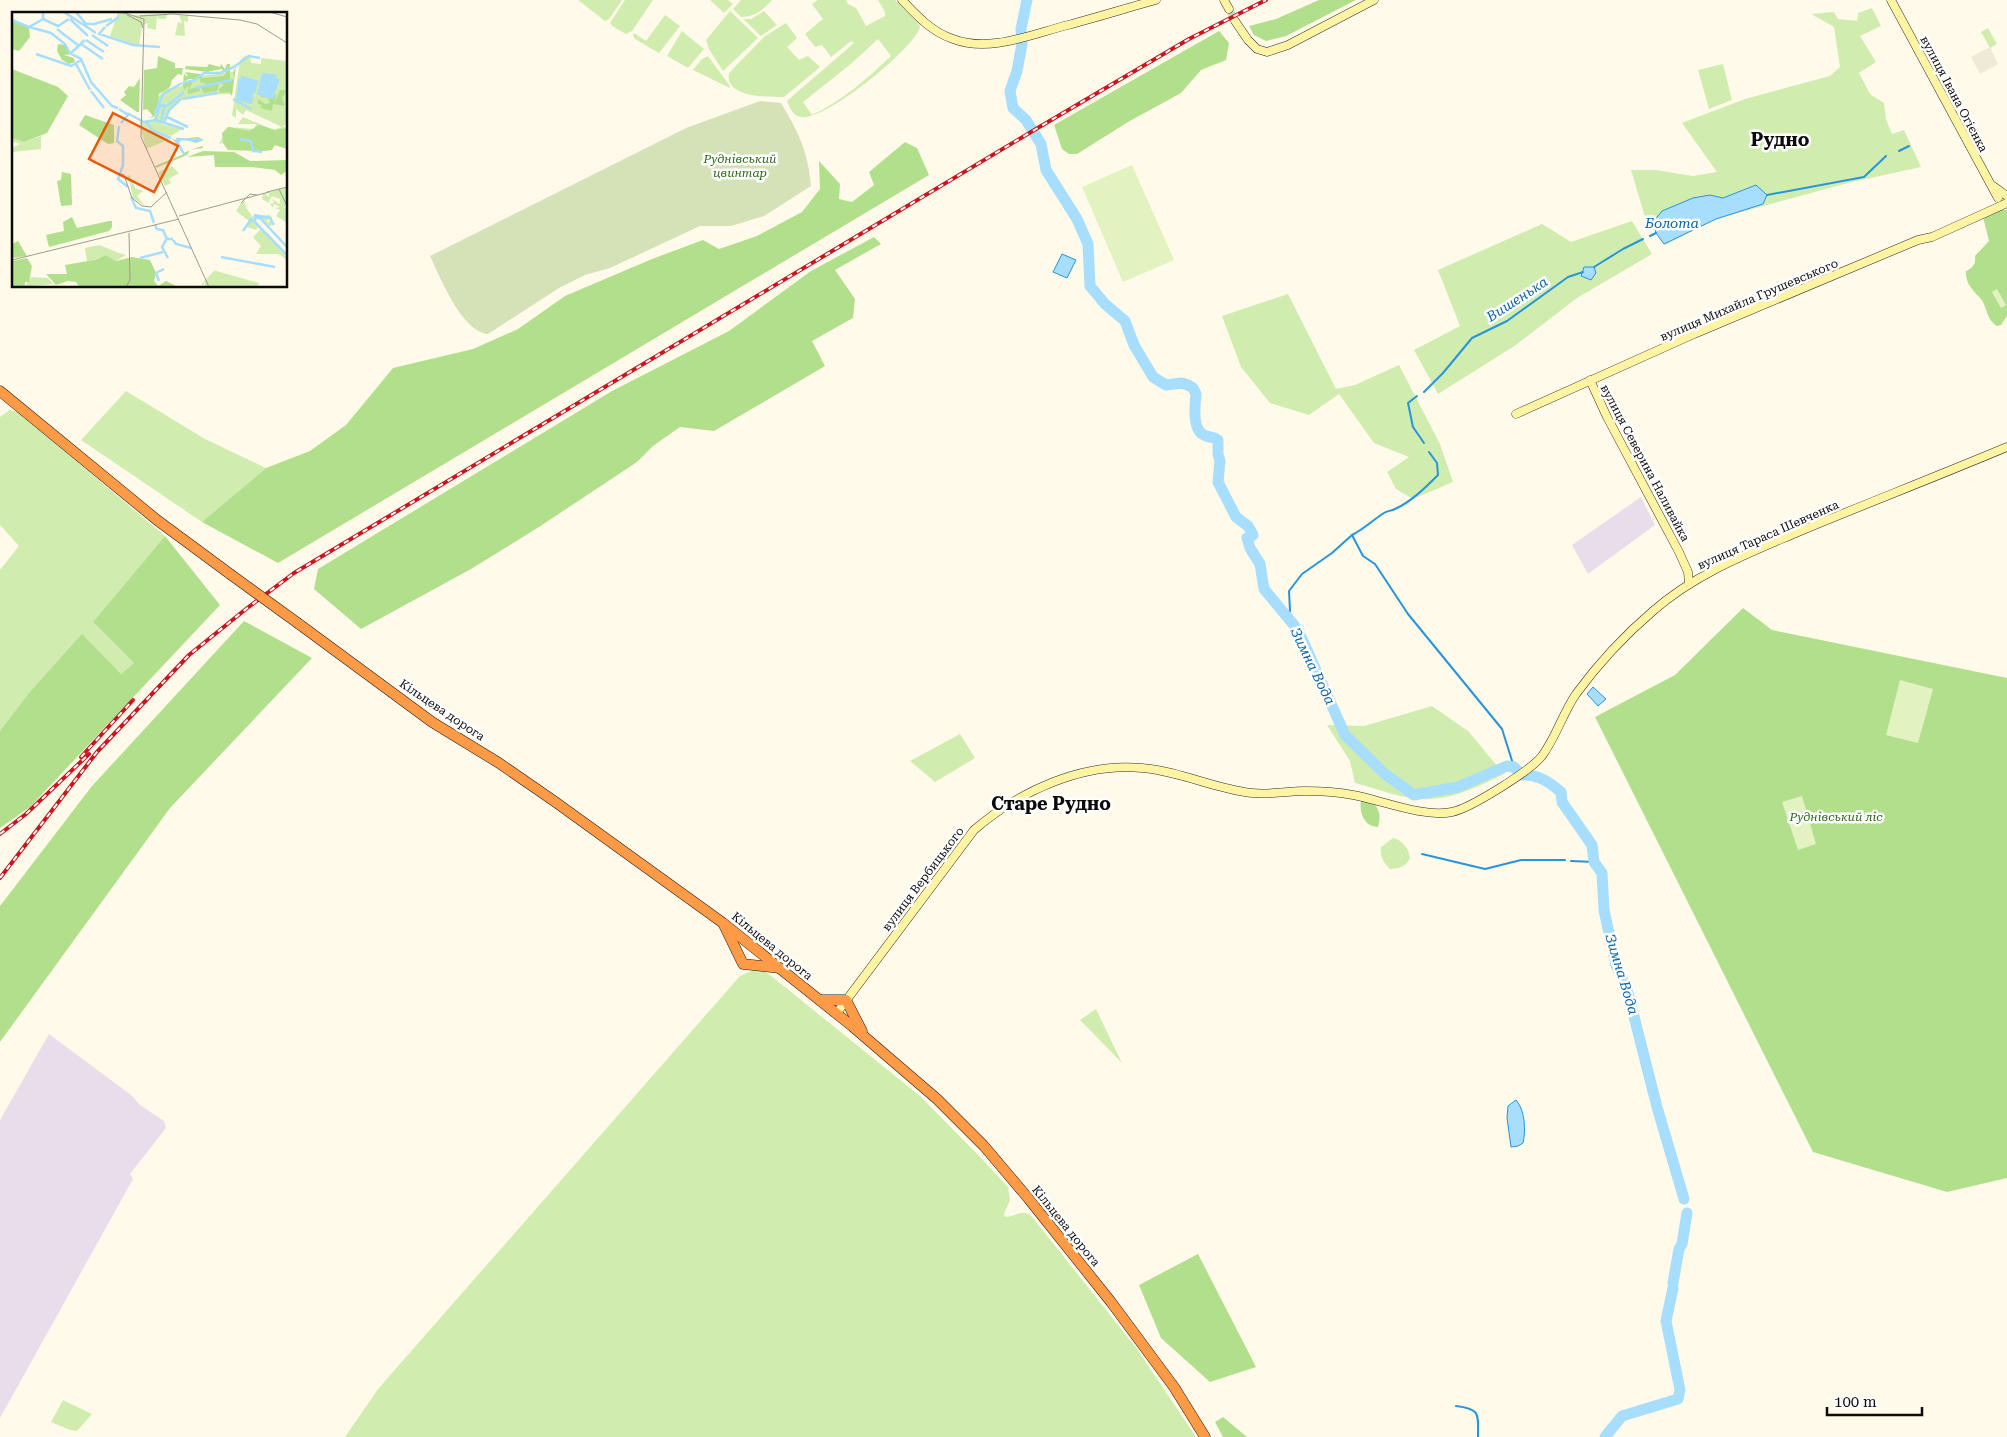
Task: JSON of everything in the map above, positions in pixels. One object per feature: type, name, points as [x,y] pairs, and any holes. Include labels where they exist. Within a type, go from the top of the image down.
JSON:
[{"type":"highway","name":"Кільцева дорога","points":[[0,391],[157,520],[230,574],[432,722],[499,763],[723,923],[820,1000],[937,1099],[984,1146],[1111,1302],[1163,1373],[1205,1437]]},
{"type":"highway","points":[[723,923],[743,964],[781,968]]},
{"type":"highway","points":[[820,1000],[846,1000],[866,1038]]},
{"type":"street","points":[[902,0],[929,26],[952,39],[980,44],[1031,35],[1156,0]]},
{"type":"street","points":[[1224,0],[1229,9]]},
{"type":"street","points":[[1235,21],[1248,40],[1257,49],[1268,52],[1276,50],[1374,0]]},
{"type":"street","name":"вулиця Івана Огієнка","points":[[1891,0],[1990,183],[2003,199]]},
{"type":"street","name":"вулиця Михайла Грушевського","points":[[1516,414],[1694,334],[1918,240],[1932,237],[1992,210],[2003,199]]},
{"type":"street","name":"вулиця Северина Наливайка","points":[[1590,380],[1607,418],[1679,552],[1688,572],[1689,584]]},
{"type":"street","name":"вулиця Тараса Шевченка","points":[[1574,697],[1626,635],[1654,609],[1713,569],[2007,447]]},
{"type":"street","name":"вулиця Вербицького","points":[[836,1014],[974,830],[990,816],[1040,788],[1072,776],[1108,768],[1142,768],[1255,794],[1309,791],[1351,794],[1432,813],[1452,812],[1510,781],[1541,757],[1574,697]]},
{"type":"shaded area","points":[[1990,47],[1998,64],[1980,74],[1971,57]]},
{"type":"shaded area","points":[[1641,497],[1655,525],[1588,574],[1572,545]]},
{"type":"shaded area","points":[[49,1034],[131,1095],[140,1105],[164,1121],[166,1128],[130,1174],[133,1179],[0,1418],[0,1120]]},
{"type":"green space","points":[[578,0],[622,0],[609,19],[605,21]]},
{"type":"green space","points":[[625,0],[653,0],[632,31],[626,34],[610,23]]},
{"type":"green space","points":[[710,0],[728,0],[733,4],[724,13]]},
{"type":"green space","points":[[741,0],[772,0],[758,12],[750,16],[741,17],[733,9]]},
{"type":"green space","points":[[818,0],[846,0],[848,4],[856,8],[866,26],[885,16],[885,12],[878,0],[895,0],[920,27],[903,51],[867,82],[829,108],[813,115],[801,117],[794,113],[787,101],[854,43],[851,41],[831,57],[822,45],[815,47],[805,34],[823,19],[812,4]],"holes":[[[878,39],[891,56],[854,89],[812,115],[803,102],[852,63]]]},
{"type":"green space","points":[[1319,0],[1356,0],[1286,36],[1266,41],[1254,35],[1249,26],[1276,19]]},
{"type":"green space","points":[[1872,8],[1881,26],[1860,36],[1876,62],[1859,73],[1870,94],[1884,103],[1886,119],[1892,134],[1904,130],[1921,167],[1848,183],[1716,219],[1665,245],[1645,217],[1631,170],[1656,170],[1693,176],[1717,172],[1682,123],[1745,99],[1830,76],[1840,67],[1834,27],[1811,14],[1834,12],[1838,19],[1857,21],[1858,13]]},
{"type":"green space","points":[[730,11],[758,38],[723,71],[709,49],[706,40]]},
{"type":"green space","points":[[764,11],[777,25],[761,36],[743,19],[751,19]]},
{"type":"green space","points":[[665,15],[680,26],[659,53],[635,39],[633,35],[634,33],[646,41]]},
{"type":"green space","points":[[786,23],[797,38],[787,47],[799,60],[808,56],[820,67],[784,97],[759,96],[740,92],[733,87],[729,81],[729,73],[765,36]]},
{"type":"green space","points":[[1988,28],[1997,44],[1990,48],[1981,32]]},
{"type":"green space","points":[[682,31],[704,49],[688,68],[667,56]]},
{"type":"green space","points":[[1219,31],[1229,43],[1226,60],[1201,70],[1181,93],[1128,122],[1077,154],[1069,154],[1062,149],[1054,125]]},
{"type":"green space","points":[[708,56],[730,88],[693,70],[702,59]]},
{"type":"green space","points":[[1723,64],[1732,100],[1709,109],[1698,70]]},
{"type":"green space","name":"Руднівський цвинтар","points":[[760,101],[781,103],[802,143],[808,163],[811,186],[764,216],[731,226],[700,226],[610,268],[585,275],[559,288],[488,334],[478,331],[461,314],[430,256],[686,128]]},
{"type":"green space","points":[[905,142],[917,148],[929,175],[278,563],[202,522],[266,468],[310,451],[346,425],[393,368],[473,349],[518,329],[565,296],[652,259],[703,240],[719,249],[757,236],[802,212],[820,189],[819,161],[840,184],[839,199],[852,202],[874,185],[869,172]]},
{"type":"green space","points":[[1132,165],[1174,260],[1123,282],[1082,187]]},
{"type":"green space","points":[[1998,210],[2007,210],[2007,316],[2001,325],[1997,326],[1989,317],[1981,299],[1968,283],[1966,271],[1974,265],[1975,256],[1989,241],[1983,217]]},
{"type":"green space","points":[[1632,221],[1652,254],[1577,298],[1516,345],[1438,394],[1414,350],[1460,326],[1438,270],[1542,224],[1571,242]]},
{"type":"green space","points":[[874,237],[881,244],[835,270],[855,299],[853,318],[812,341],[825,366],[714,431],[680,427],[653,446],[637,462],[539,527],[471,569],[361,629],[314,589],[318,569],[612,391],[729,331],[811,271]]},
{"type":"green space","points":[[1997,289],[2006,305],[2001,308],[1992,292]]},
{"type":"green space","points":[[1288,294],[1336,389],[1355,385],[1399,365],[1440,444],[1453,482],[1413,499],[1396,489],[1387,472],[1409,457],[1374,443],[1339,394],[1309,415],[1270,403],[1241,367],[1222,316]]},
{"type":"green space","points":[[126,391],[205,439],[266,468],[202,522],[81,440]]},
{"type":"green space","points":[[10,410],[18,412],[165,536],[93,622],[134,663],[121,674],[82,635],[28,694],[0,731],[0,570],[19,546],[0,525],[0,417]]},
{"type":"green space","points":[[165,536],[220,605],[30,807],[0,828],[0,731],[28,694],[82,634],[121,674],[134,663],[93,622]]},
{"type":"green space","name":"Руднівський ліс","points":[[1743,608],[1772,630],[2007,678],[2007,1178],[1947,1192],[1813,1152],[1595,717],[1675,675]]},
{"type":"green space","points":[[244,621],[312,658],[170,808],[0,1042],[0,906],[92,786]]},
{"type":"green space","points":[[1900,680],[1933,689],[1918,743],[1886,735]]},
{"type":"green space","points":[[1432,706],[1468,731],[1504,774],[1459,794],[1431,799],[1402,796],[1355,783],[1350,761],[1327,725],[1364,726]]},
{"type":"green space","points":[[960,734],[975,758],[935,782],[910,761]]},
{"type":"green space","points":[[1802,796],[1816,844],[1798,850],[1782,802]]},
{"type":"green space","points":[[1363,799],[1372,801],[1377,807],[1380,816],[1378,827],[1366,822],[1362,814],[1361,801]]},
{"type":"green space","points":[[1393,838],[1405,845],[1410,858],[1402,866],[1390,869],[1382,859],[1381,847]]},
{"type":"green space","points":[[756,969],[765,971],[920,1096],[981,1158],[1008,1187],[1010,1200],[1004,1214],[1005,1217],[1026,1213],[1033,1218],[1137,1349],[1196,1437],[345,1437],[378,1389],[740,976]]},
{"type":"green space","points":[[1096,1009],[1122,1063],[1080,1020]]},
{"type":"green space","points":[[1198,1254],[1256,1367],[1210,1382],[1161,1338],[1139,1285]]},
{"type":"green space","points":[[63,1400],[92,1414],[77,1431],[51,1422]]},
{"type":"green space","points":[[1223,1417],[1247,1437],[1223,1437],[1215,1422]]},
{"type":"water","name":"Болота","points":[[1756,185],[1767,195],[1763,204],[1716,219],[1664,244],[1656,233],[1653,222],[1662,211],[1693,198],[1710,195],[1723,198]]},
{"type":"water","points":[[1062,254],[1076,260],[1067,278],[1053,272]]},
{"type":"water","points":[[1584,267],[1594,267],[1596,273],[1591,280],[1581,276]]},
{"type":"water","points":[[1593,687],[1606,699],[1598,706],[1587,694]]},
{"type":"water","points":[[1516,1100],[1523,1115],[1524,1138],[1523,1143],[1511,1147],[1507,1118],[1508,1106]]},
{"type":"waterway","name":"Зимна Вода","points":[[1027,0],[1021,29],[1022,44],[1017,71],[1010,91],[1013,108],[1026,120],[1041,144],[1046,170],[1077,219],[1088,244],[1090,286],[1105,304],[1125,321],[1134,345],[1153,377],[1166,385],[1182,383],[1193,388],[1196,394],[1195,416],[1198,428],[1204,435],[1218,440],[1220,461],[1218,482],[1236,517],[1248,526],[1253,535],[1247,538],[1250,548],[1260,564],[1264,589],[1298,630],[1345,735],[1385,774],[1414,795],[1458,787],[1507,766],[1514,767],[1522,775],[1543,779],[1561,792],[1562,802],[1592,845],[1594,862],[1602,873],[1604,910],[1616,965],[1627,989],[1657,1107],[1684,1199]]},
{"type":"waterway","points":[[1899,151],[1909,146]]},
{"type":"waterway","points":[[1767,195],[1864,177],[1886,156]]},
{"type":"waterway","name":"Вишенька","points":[[1650,236],[1656,233]]},
{"type":"waterway","name":"Вишенька","points":[[1594,267],[1643,239]]},
{"type":"waterway","name":"Вишенька","points":[[1424,392],[1443,373],[1472,338],[1507,321],[1568,277],[1583,272]]},
{"type":"waterway","name":"Вишенька","points":[[1417,396],[1408,403],[1413,427],[1424,443]]},
{"type":"waterway","points":[[1429,452],[1437,463],[1438,475],[1407,502],[1384,513],[1352,535],[1363,556],[1375,564],[1408,614],[1502,729],[1514,767]]},
{"type":"waterway","points":[[1287,616],[1290,611],[1289,591],[1302,574],[1332,553],[1352,535]]},
{"type":"waterway","points":[[1422,854],[1485,869],[1521,860],[1565,860]]},
{"type":"waterway","points":[[1571,861],[1594,862]]},
{"type":"waterway","name":"Зимна Вода","points":[[1673,1283],[1687,1213]]},
{"type":"waterway","name":"Зимна Вода","points":[[1605,1437],[1622,1416],[1678,1399],[1680,1390],[1666,1321],[1673,1288]]},
{"type":"waterway","points":[[1456,1406],[1474,1411],[1478,1418],[1478,1437]]},
{"type":"tunnel","points":[[1229,9],[1235,21]]},
{"type":"railway","points":[[0,878],[97,752],[189,655],[294,573],[1036,129],[1189,39],[1266,0]]},
{"type":"railway","points":[[81,757],[133,700]]},
{"type":"railway","points":[[0,834],[26,814],[89,754]]},
{"type":"district","name":"Рудно","points":[[1780,139]]},
{"type":"district","name":"Старе Рудно","points":[[1051,803]]}]
